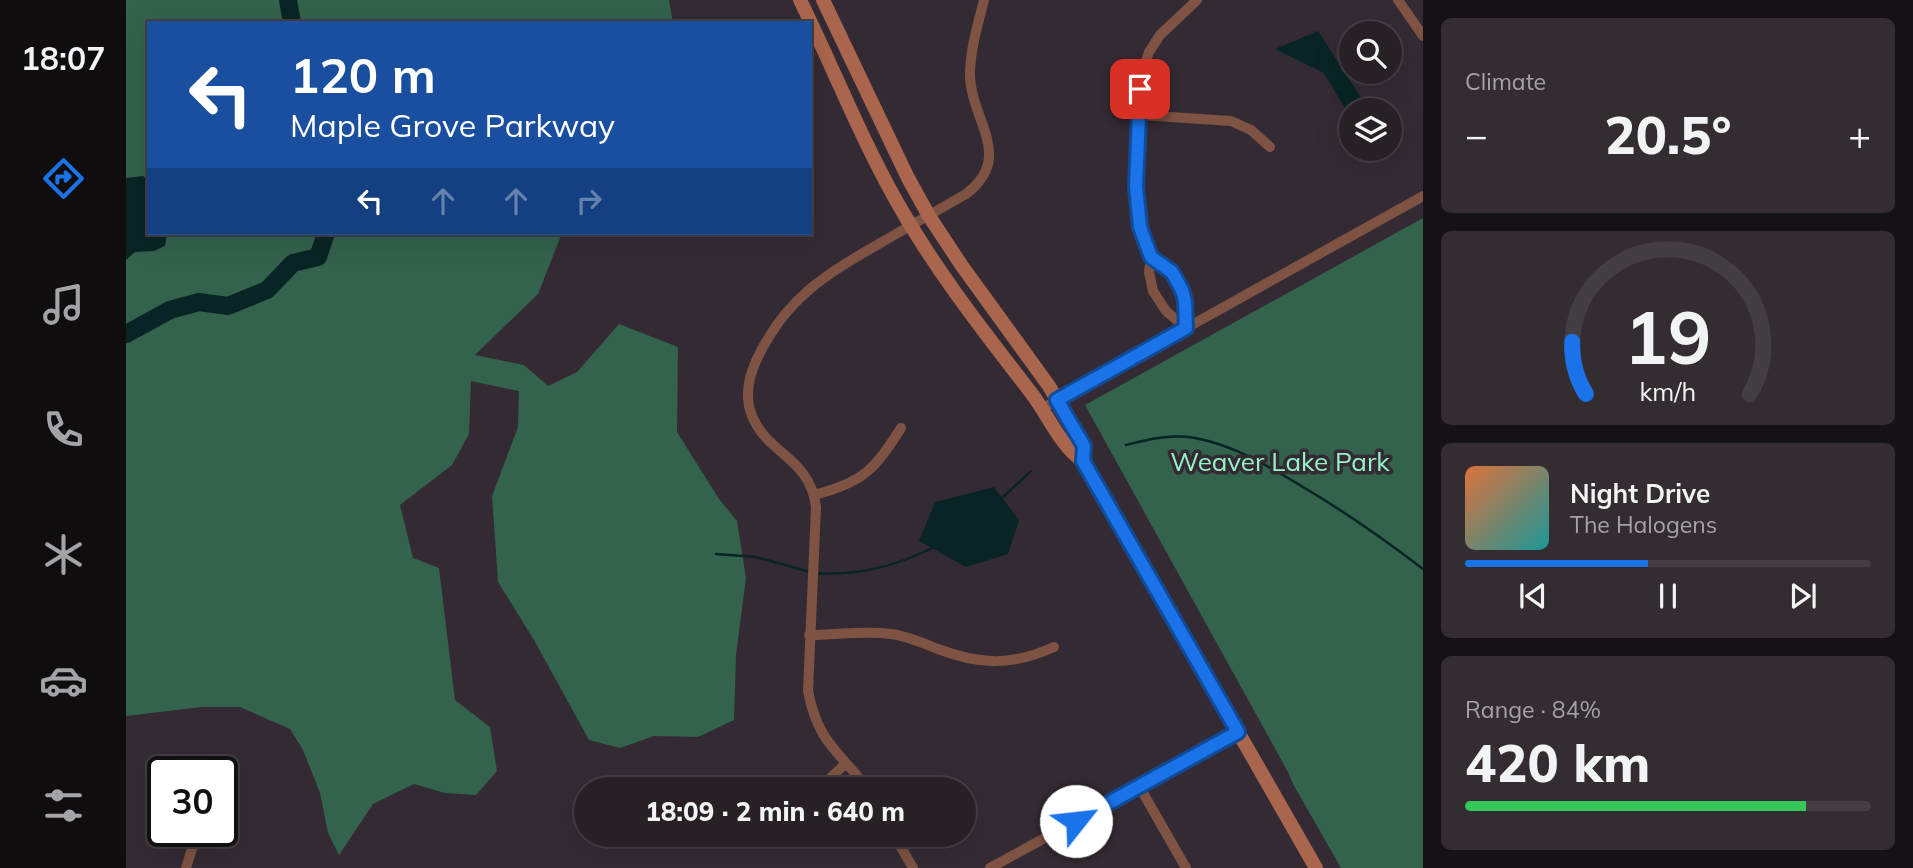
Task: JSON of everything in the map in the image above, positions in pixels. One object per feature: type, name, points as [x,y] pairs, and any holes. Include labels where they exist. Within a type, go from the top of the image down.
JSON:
[{"type":"main road","points":[[800,0],[810,21]]},
{"type":"main road","points":[[823,0],[929,216],[1057,400],[1084,446],[1083,461]]},
{"type":"main road","points":[[812,25],[878,165],[911,226],[975,321],[1043,408],[1070,453],[1083,461],[1316,868]]},
{"type":"street","points":[[857,777],[819,729],[808,691],[816,507],[814,495],[799,467],[769,442],[752,416],[748,402],[748,386],[764,344],[778,322],[815,282],[974,188],[988,166],[990,147],[972,95],[970,75],[984,0]]},
{"type":"street","points":[[1186,328],[1166,311],[1153,291],[1150,282],[1151,257],[1136,207],[1143,70],[1149,52],[1160,35],[1197,0]]},
{"type":"street","points":[[1398,0],[1423,37]]},
{"type":"street","points":[[1140,115],[1231,121],[1251,130],[1270,148]]},
{"type":"street","points":[[1043,408],[1423,196]]},
{"type":"street","points":[[1151,257],[1172,272],[1182,290],[1186,328]]},
{"type":"street","points":[[814,495],[851,484],[864,475],[881,458],[901,428]]},
{"type":"street","points":[[809,635],[869,632],[894,634],[969,659],[991,662],[1025,658],[1054,647]]},
{"type":"street","points":[[990,868],[1238,732]]},
{"type":"street","points":[[831,777],[845,764]]},
{"type":"street","points":[[1139,786],[1186,868]]},
{"type":"street","points":[[186,868],[193,847]]},
{"type":"street","points":[[901,847],[914,868]]},
{"type":"green space","points":[[126,0],[669,0],[673,21],[147,21],[147,235],[561,235],[538,294],[475,355],[524,365],[548,386],[577,372],[619,324],[678,347],[677,432],[719,499],[737,521],[746,578],[736,655],[734,720],[698,737],[654,736],[620,748],[589,740],[534,640],[498,582],[492,496],[518,427],[519,391],[471,381],[469,434],[452,465],[400,505],[413,558],[439,568],[455,700],[490,727],[497,771],[476,795],[445,793],[414,784],[373,804],[339,855],[328,833],[320,793],[303,750],[290,729],[240,707],[202,707],[126,716]]},
{"type":"green space","name":"Weaver Lake Park","points":[[1423,218],[1423,868],[1341,868],[1085,405]]},
{"type":"shaded area","points":[[1318,31],[1339,64],[1339,84],[1352,84],[1361,98],[1339,99],[1324,73],[1275,49]]},
{"type":"shaded area","points":[[143,176],[147,179],[147,235],[167,235],[165,246],[154,251],[135,252],[126,260],[126,178]]},
{"type":"shaded area","points":[[994,487],[1019,520],[1008,554],[966,567],[919,541],[935,502]]},
{"type":"waterway","points":[[288,0],[292,21]]},
{"type":"waterway","points":[[126,334],[170,310],[199,302],[228,306],[267,290],[293,263],[318,257],[325,235]]},
{"type":"waterway","points":[[1126,445],[1160,438],[1186,437],[1209,441],[1238,451],[1334,506],[1423,569]]},
{"type":"waterway","points":[[1000,500],[1031,471]]},
{"type":"waterway","points":[[817,573],[846,573],[876,568],[905,560],[932,548]]},
{"type":"waterway","points":[[716,554],[756,557],[810,572]]},
{"type":"route","points":[[1076,821],[1238,732],[1083,461],[1084,446],[1057,400],[1186,328],[1185,301],[1179,282],[1172,272],[1151,257],[1136,207],[1140,89]]}]
